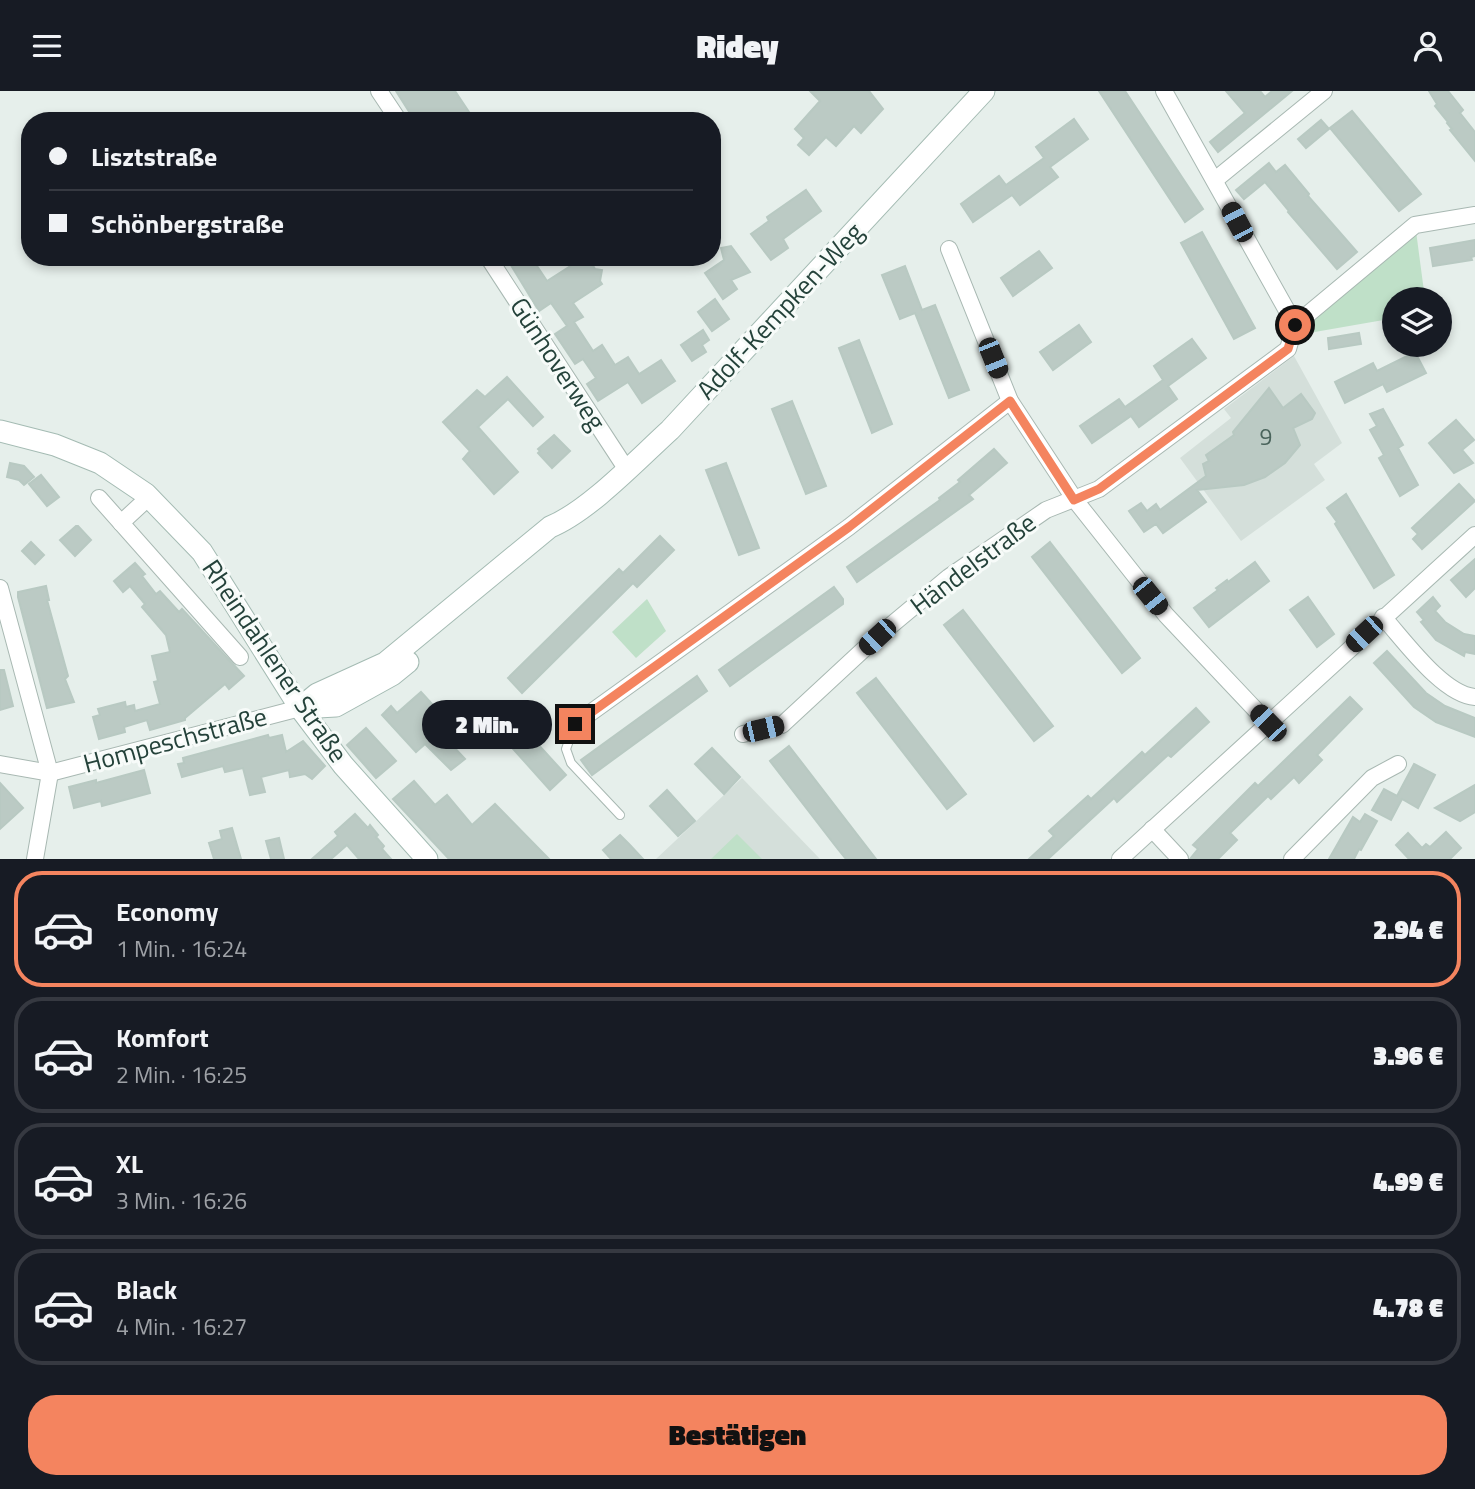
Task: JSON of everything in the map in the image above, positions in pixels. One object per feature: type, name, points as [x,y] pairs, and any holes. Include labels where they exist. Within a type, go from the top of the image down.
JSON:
[{"type":"main road","name":"Adolf-Kempken-Weg","points":[[300,708],[317,694],[384,663],[550,527],[566,520],[627,470],[670,430],[984,91]]},
{"type":"main road","name":"Rheindahlener Straße","points":[[0,431],[55,445],[100,463],[149,497],[202,552],[300,708],[342,765],[427,859]]},
{"type":"street","points":[[380,91],[393,112]]},
{"type":"street","points":[[1164,91],[1295,325],[1415,225],[1475,215]]},
{"type":"street","points":[[1215,180],[1315,94]]},
{"type":"street","points":[[949,249],[1010,401],[1074,500],[1166,615],[1268,723]]},
{"type":"street","name":"Günhoverweg","points":[[494,266],[627,470]]},
{"type":"street","name":"Händelstraße","points":[[743,734],[782,725],[877,637],[949,577],[1046,510],[1099,489],[1288,349],[1295,325]]},
{"type":"street","points":[[575,724],[849,527],[1010,401]]},
{"type":"street","points":[[121,523],[149,497]]},
{"type":"street","name":"Rheindahlener Straße","points":[[99,498],[240,657]]},
{"type":"street","points":[[1120,859],[1475,535]]},
{"type":"street","name":"Hompeschstraße","points":[[0,588],[27,709],[50,773]]},
{"type":"street","points":[[1383,617],[1438,678],[1465,696],[1475,697]]},
{"type":"street","name":"Hompeschstraße","points":[[0,764],[50,773],[300,708]]},
{"type":"street","points":[[1292,859],[1372,778],[1398,764]]},
{"type":"street","points":[[35,859],[50,773]]},
{"type":"street","points":[[1152,829],[1180,859]]},
{"type":"lane","points":[[575,724],[566,749],[571,763],[620,815]]},
{"type":"shaded area","points":[[1294,356],[1342,443],[1314,464],[1325,480],[1241,541],[1180,458],[1231,418],[1224,409]]},
{"type":"shaded area","points":[[742,778],[820,859],[656,859]]},
{"type":"green space","points":[[1416,231],[1423,287],[1382,287],[1382,320],[1309,333],[1309,322]]},
{"type":"green space","points":[[647,599],[666,631],[636,658],[612,632]]},
{"type":"green space","points":[[737,834],[762,859],[711,859]]},
{"type":"building","points":[[396,91],[455,91],[469,112],[409,112]]},
{"type":"building","points":[[810,91],[869,91],[883,109],[861,133],[854,126],[836,146],[826,137],[809,155],[798,145],[804,138],[795,129],[820,101]]},
{"type":"building","points":[[1099,91],[1125,91],[1203,209],[1185,222]]},
{"type":"building","points":[[1226,91],[1260,91],[1265,97],[1272,91],[1292,91],[1218,152],[1210,142],[1245,113]]},
{"type":"building","points":[[1429,91],[1448,91],[1463,110],[1460,113],[1475,132],[1475,161],[1450,130],[1452,129],[1435,106],[1437,104]]},
{"type":"building","points":[[1352,111],[1421,194],[1399,211],[1330,128]]},
{"type":"building","points":[[1074,119],[1088,139],[1050,167],[1058,177],[1020,205],[1012,195],[973,222],[961,204],[999,176],[1006,185],[1044,158],[1036,147]]},
{"type":"building","points":[[1321,120],[1329,129],[1306,148],[1298,139]]},
{"type":"building","points":[[1269,163],[1276,172],[1285,165],[1357,252],[1337,269],[1265,182],[1244,199],[1236,190]]},
{"type":"building","points":[[806,190],[821,211],[783,239],[788,248],[771,260],[751,234],[769,221],[767,217]]},
{"type":"building","points":[[1202,232],[1255,328],[1234,339],[1181,243]]},
{"type":"building","points":[[1475,240],[1475,256],[1471,257],[1472,260],[1433,266],[1430,248]]},
{"type":"building","points":[[731,246],[750,272],[731,280],[737,289],[723,299],[705,273],[715,266],[721,266],[724,260],[721,248]]},
{"type":"building","points":[[1039,251],[1052,268],[1013,296],[1001,278]]},
{"type":"building","points":[[511,266],[537,266],[547,281],[570,266],[593,266],[602,270],[602,284],[573,303],[583,317],[574,322],[593,351],[602,345],[615,365],[628,357],[639,374],[661,360],[675,381],[642,403],[628,382],[598,401],[587,384],[596,378],[583,359],[575,364],[555,334],[567,326],[551,303],[539,311]]},
{"type":"building","points":[[905,266],[922,310],[935,305],[969,390],[949,398],[915,313],[900,319],[882,275]]},
{"type":"building","points":[[715,299],[729,319],[712,331],[698,312]]},
{"type":"building","points":[[1079,325],[1091,342],[1053,370],[1040,352]]},
{"type":"building","points":[[703,330],[709,340],[702,345],[706,352],[692,361],[681,345]]},
{"type":"building","points":[[1359,333],[1361,344],[1329,349],[1328,338]]},
{"type":"building","points":[[1192,339],[1206,358],[1168,386],[1177,399],[1139,427],[1131,416],[1092,443],[1080,426],[1119,399],[1125,407],[1163,380],[1154,366]]},
{"type":"building","points":[[859,340],[892,424],[872,433],[839,348]]},
{"type":"building","points":[[1405,357],[1418,357],[1426,373],[1387,392],[1383,384],[1345,403],[1335,382],[1373,363],[1377,371]]},
{"type":"building","points":[[507,377],[543,417],[533,426],[508,399],[478,427],[518,472],[494,494],[463,459],[470,451],[443,422],[477,390],[485,397]]},
{"type":"building","points":[[1269,388],[1283,408],[1301,394],[1315,413],[1312,419],[1293,428],[1300,445],[1285,463],[1265,477],[1244,485],[1197,490],[1206,502],[1163,533],[1156,524],[1144,532],[1129,511],[1141,503],[1147,511],[1156,504],[1160,510],[1206,476],[1203,464],[1209,461],[1206,455],[1234,435],[1233,432]]},
{"type":"building","points":[[792,401],[826,486],[806,494],[772,409]]},
{"type":"building","points":[[1383,409],[1403,445],[1398,448],[1418,485],[1400,496],[1379,458],[1384,455],[1370,430],[1377,426],[1370,414]]},
{"type":"building","points":[[1456,420],[1474,440],[1462,450],[1473,463],[1454,473],[1429,443]]},
{"type":"building","points":[[554,435],[570,451],[552,468],[538,453],[538,449]]},
{"type":"building","points":[[994,449],[1007,463],[969,495],[973,499],[857,582],[847,567],[940,500],[939,498],[960,482],[958,480]]},
{"type":"building","points":[[10,463],[24,466],[34,477],[24,485],[19,480],[7,477]]},
{"type":"building","points":[[726,463],[759,548],[739,555],[706,470]]},
{"type":"building","points":[[41,475],[59,497],[47,506],[29,484]]},
{"type":"building","points":[[1459,484],[1475,501],[1422,549],[1413,539],[1418,534],[1412,528]]},
{"type":"building","points":[[1346,494],[1394,575],[1374,588],[1327,508]]},
{"type":"building","points":[[76,526],[91,540],[75,556],[60,540]]},
{"type":"building","points":[[660,536],[674,550],[637,587],[633,583],[522,693],[508,678],[619,569],[623,573]]},
{"type":"building","points":[[31,542],[44,555],[35,564],[22,551]]},
{"type":"building","points":[[1050,542],[1140,658],[1122,673],[1032,557]]},
{"type":"building","points":[[1475,559],[1475,588],[1466,597],[1451,580]]},
{"type":"building","points":[[1255,562],[1269,581],[1209,627],[1194,608],[1218,590],[1216,588]]},
{"type":"building","points":[[135,563],[145,574],[142,576],[156,594],[160,591],[179,612],[182,609],[244,676],[229,689],[225,684],[185,720],[150,730],[147,720],[124,727],[125,732],[99,739],[93,717],[100,715],[98,709],[125,702],[126,707],[134,705],[135,711],[160,704],[154,682],[158,681],[152,656],[170,652],[166,635],[142,607],[145,604],[130,586],[123,592],[114,581]]},
{"type":"building","points":[[46,586],[47,600],[68,676],[65,679],[74,702],[47,708],[18,597],[18,592]]},
{"type":"building","points":[[834,587],[843,599],[843,604],[730,686],[719,670]]},
{"type":"building","points":[[1308,597],[1334,634],[1317,647],[1290,610]]},
{"type":"building","points":[[1433,597],[1440,606],[1435,611],[1445,622],[1464,634],[1475,636],[1475,654],[1465,652],[1464,656],[1436,640],[1421,622],[1424,620],[1417,612]]},
{"type":"building","points":[[963,610],[1053,726],[1034,741],[944,625]]},
{"type":"building","points":[[1387,651],[1426,693],[1445,706],[1475,718],[1475,737],[1436,722],[1414,707],[1374,663]]},
{"type":"building","points":[[0,670],[4,670],[13,706],[0,710]]},
{"type":"building","points":[[697,676],[707,691],[592,775],[581,760]]},
{"type":"building","points":[[876,678],[966,794],[947,809],[857,693]]},
{"type":"building","points":[[421,692],[443,716],[433,725],[465,759],[451,770],[425,744],[416,752],[382,715],[391,706],[397,713]]},
{"type":"building","points":[[1350,697],[1362,709],[1317,755],[1322,760],[1299,783],[1294,777],[1271,799],[1268,796],[1230,833],[1237,840],[1218,859],[1190,859],[1198,849],[1193,845],[1255,783],[1258,786]]},
{"type":"building","points":[[505,708],[566,775],[550,790],[489,722]]},
{"type":"building","points":[[1196,708],[1209,722],[1171,757],[1168,755],[1117,802],[1114,798],[1048,859],[1029,859],[1054,836],[1049,831],[1088,796],[1091,799],[1142,752],[1145,755]]},
{"type":"building","points":[[366,728],[396,761],[376,778],[347,745]]},
{"type":"building","points":[[268,735],[269,738],[282,735],[286,752],[303,741],[325,766],[312,779],[305,774],[290,777],[289,770],[261,777],[265,792],[250,795],[243,768],[225,772],[223,766],[182,777],[178,764],[184,763],[183,758]]},
{"type":"building","points":[[789,746],[876,859],[846,859],[770,761]]},
{"type":"building","points":[[712,748],[740,777],[724,794],[695,764]]},
{"type":"building","points":[[1414,764],[1435,775],[1418,808],[1402,799],[1391,820],[1372,810],[1384,789],[1397,796]]},
{"type":"building","points":[[144,770],[150,793],[102,806],[101,801],[74,808],[69,787]]},
{"type":"building","points":[[414,781],[435,805],[447,795],[472,825],[495,804],[549,859],[449,859],[393,799]]},
{"type":"building","points":[[0,783],[23,808],[0,829]]},
{"type":"building","points":[[1475,785],[1475,812],[1460,821],[1435,808]]},
{"type":"building","points":[[667,790],[695,821],[678,836],[650,806]]},
{"type":"building","points":[[355,814],[378,835],[376,837],[384,846],[382,849],[391,859],[359,859],[347,845],[331,859],[312,859],[338,836],[335,832]]},
{"type":"building","points":[[1365,814],[1377,821],[1354,859],[1329,859],[1353,817],[1360,822]]},
{"type":"building","points":[[232,828],[241,859],[214,859],[209,843],[222,839],[220,831]]},
{"type":"building","points":[[1446,832],[1461,848],[1450,859],[1409,859],[1396,845],[1408,833],[1422,848],[1426,844],[1430,847]]},
{"type":"building","points":[[620,835],[643,859],[611,859],[603,850]]},
{"type":"building","points":[[279,838],[284,859],[271,859],[266,841]]},
{"type":"route","points":[[575,724],[849,527],[923,472],[1010,401],[1074,500],[1099,489],[1288,349],[1295,325]]}]
